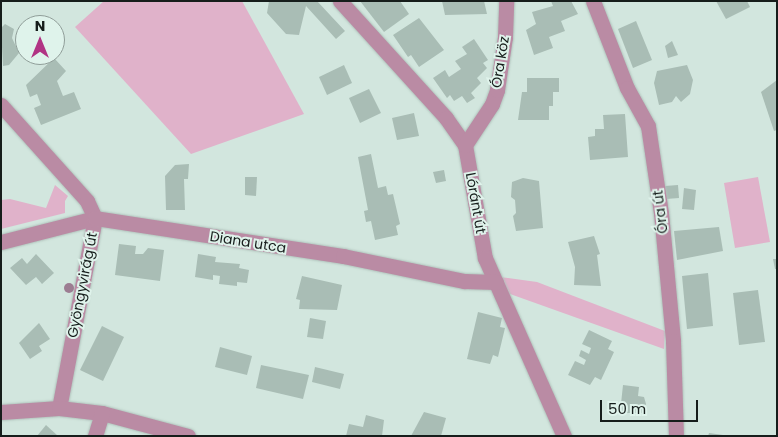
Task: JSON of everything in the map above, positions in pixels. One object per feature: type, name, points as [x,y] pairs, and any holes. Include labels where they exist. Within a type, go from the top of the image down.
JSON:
[{"type":"street","name":"Lóránt út","points":[[340,1],[446,118],[465,145],[485,258],[564,436]]},
{"type":"street","name":"Óra köz","points":[[465,145],[492,104],[497,90],[506,37],[506,1]]},
{"type":"street","name":"Óra út","points":[[593,1],[627,88],[648,126],[661,213],[672,331],[676,436]]},
{"type":"street","name":"Gyöngyvirág út","points":[[1,105],[87,201],[95,218],[59,408]]},
{"type":"street","name":"Diana utca","points":[[1,242],[95,218],[343,256],[464,281],[496,282]]},
{"type":"street","points":[[1,412],[59,408],[102,413],[188,436]]},
{"type":"street","points":[[95,436],[102,413]]},
{"type":"shaded area","points":[[104,1],[242,1],[304,114],[191,154],[75,27]]},
{"type":"shaded area","points":[[758,177],[770,242],[735,248],[724,183]]},
{"type":"shaded area","points":[[55,185],[68,196],[65,201],[65,213],[1,229],[1,200],[10,199],[46,208]]},
{"type":"shaded area","points":[[500,277],[537,282],[665,331],[664,349],[507,293]]},
{"type":"building","points":[[269,1],[317,1],[345,31],[336,39],[306,6],[299,35],[286,34],[267,13]]},
{"type":"building","points":[[360,1],[400,1],[409,14],[384,32]]},
{"type":"building","points":[[442,1],[484,1],[487,14],[445,15]]},
{"type":"building","points":[[551,1],[571,1],[578,14],[561,21],[565,31],[549,37],[553,48],[534,55],[526,30],[536,24],[532,12],[553,6]]},
{"type":"building","points":[[716,1],[747,1],[750,7],[726,19]]},
{"type":"building","points":[[419,18],[444,50],[419,67],[411,55],[408,57],[393,35]]},
{"type":"building","points":[[636,21],[652,60],[633,68],[618,29]]},
{"type":"building","points":[[5,24],[14,29],[12,38],[15,44],[15,58],[9,65],[3,66],[1,28]]},
{"type":"building","points":[[474,39],[488,60],[483,63],[487,68],[477,78],[481,83],[471,93],[475,98],[467,103],[462,96],[454,101],[450,95],[447,98],[433,78],[445,70],[449,77],[461,69],[455,61],[467,54],[462,47]]},
{"type":"building","points":[[672,41],[678,55],[668,58],[665,46]]},
{"type":"building","points":[[47,65],[60,65],[66,71],[57,81],[63,96],[74,92],[81,109],[41,125],[34,108],[41,105],[37,94],[30,97],[26,85]]},
{"type":"building","points":[[344,65],[352,83],[327,95],[319,77]]},
{"type":"building","points":[[687,65],[693,80],[690,94],[681,102],[676,96],[672,102],[659,105],[654,83],[657,71]]},
{"type":"building","points":[[527,78],[559,78],[559,92],[553,92],[553,106],[549,106],[549,120],[518,120],[522,92],[527,92]]},
{"type":"building","points":[[777,80],[777,130],[774,131],[761,92]]},
{"type":"building","points":[[369,89],[381,113],[360,123],[349,98]]},
{"type":"building","points":[[414,113],[419,136],[397,140],[392,118]]},
{"type":"building","points":[[625,114],[628,157],[590,160],[588,137],[595,136],[595,129],[604,129],[603,115]]},
{"type":"building","points":[[371,154],[378,188],[386,186],[388,195],[393,194],[400,224],[396,226],[398,235],[375,240],[371,221],[366,222],[364,211],[368,210],[358,157]]},
{"type":"building","points":[[189,164],[188,179],[184,179],[185,210],[166,210],[165,176],[175,165]]},
{"type":"building","points":[[444,170],[446,181],[436,183],[433,172]]},
{"type":"building","points":[[245,177],[257,177],[256,196],[245,195]]},
{"type":"building","points":[[523,178],[539,181],[543,228],[516,231],[513,216],[516,213],[515,200],[511,197],[512,182]]},
{"type":"building","points":[[678,185],[679,198],[666,199],[665,186]]},
{"type":"building","points":[[684,188],[696,190],[694,210],[682,209]]},
{"type":"building","points":[[719,227],[723,251],[677,260],[674,231]]},
{"type":"building","points":[[594,236],[600,254],[597,255],[601,286],[574,285],[575,267],[568,242]]},
{"type":"building","points":[[119,244],[136,246],[135,254],[143,254],[148,248],[164,250],[160,281],[115,275]]},
{"type":"building","points":[[36,254],[54,273],[42,284],[36,277],[26,285],[10,268],[22,258],[27,264]]},
{"type":"building","points":[[198,254],[216,257],[215,262],[240,264],[239,268],[249,270],[247,283],[237,282],[237,286],[219,284],[220,276],[213,275],[213,280],[195,277]]},
{"type":"building","points":[[773,259],[777,259],[777,269],[775,269]]},
{"type":"building","points":[[708,273],[713,326],[687,329],[682,276]]},
{"type":"building","points":[[302,276],[342,285],[337,310],[299,309],[300,300],[296,299]]},
{"type":"building","points":[[758,290],[765,342],[739,345],[733,293]]},
{"type":"building","points":[[478,312],[502,318],[500,327],[505,328],[498,357],[493,355],[490,364],[467,359]]},
{"type":"building","points":[[310,318],[326,321],[323,339],[307,337]]},
{"type":"building","points":[[39,323],[50,339],[39,346],[42,351],[30,359],[19,343]]},
{"type":"building","points":[[102,326],[124,337],[103,381],[80,370]]},
{"type":"building","points":[[589,330],[612,341],[608,349],[614,352],[601,380],[595,377],[590,385],[568,375],[575,361],[584,365],[586,360],[579,356],[581,350],[589,354],[591,348],[582,344]]},
{"type":"building","points":[[220,347],[252,356],[247,375],[215,367]]},
{"type":"building","points":[[261,365],[309,375],[303,399],[256,388]]},
{"type":"building","points":[[315,367],[344,374],[340,389],[312,382]]},
{"type":"building","points":[[623,385],[639,387],[638,396],[644,397],[646,404],[642,413],[620,413]]},
{"type":"building","points":[[424,412],[446,418],[441,436],[411,436]]},
{"type":"building","points":[[366,415],[384,420],[382,436],[346,436],[349,424],[363,427]]},
{"type":"building","points":[[46,425],[58,436],[37,436]]},
{"type":"building","points":[[709,433],[723,435],[723,436],[708,436]]}]
